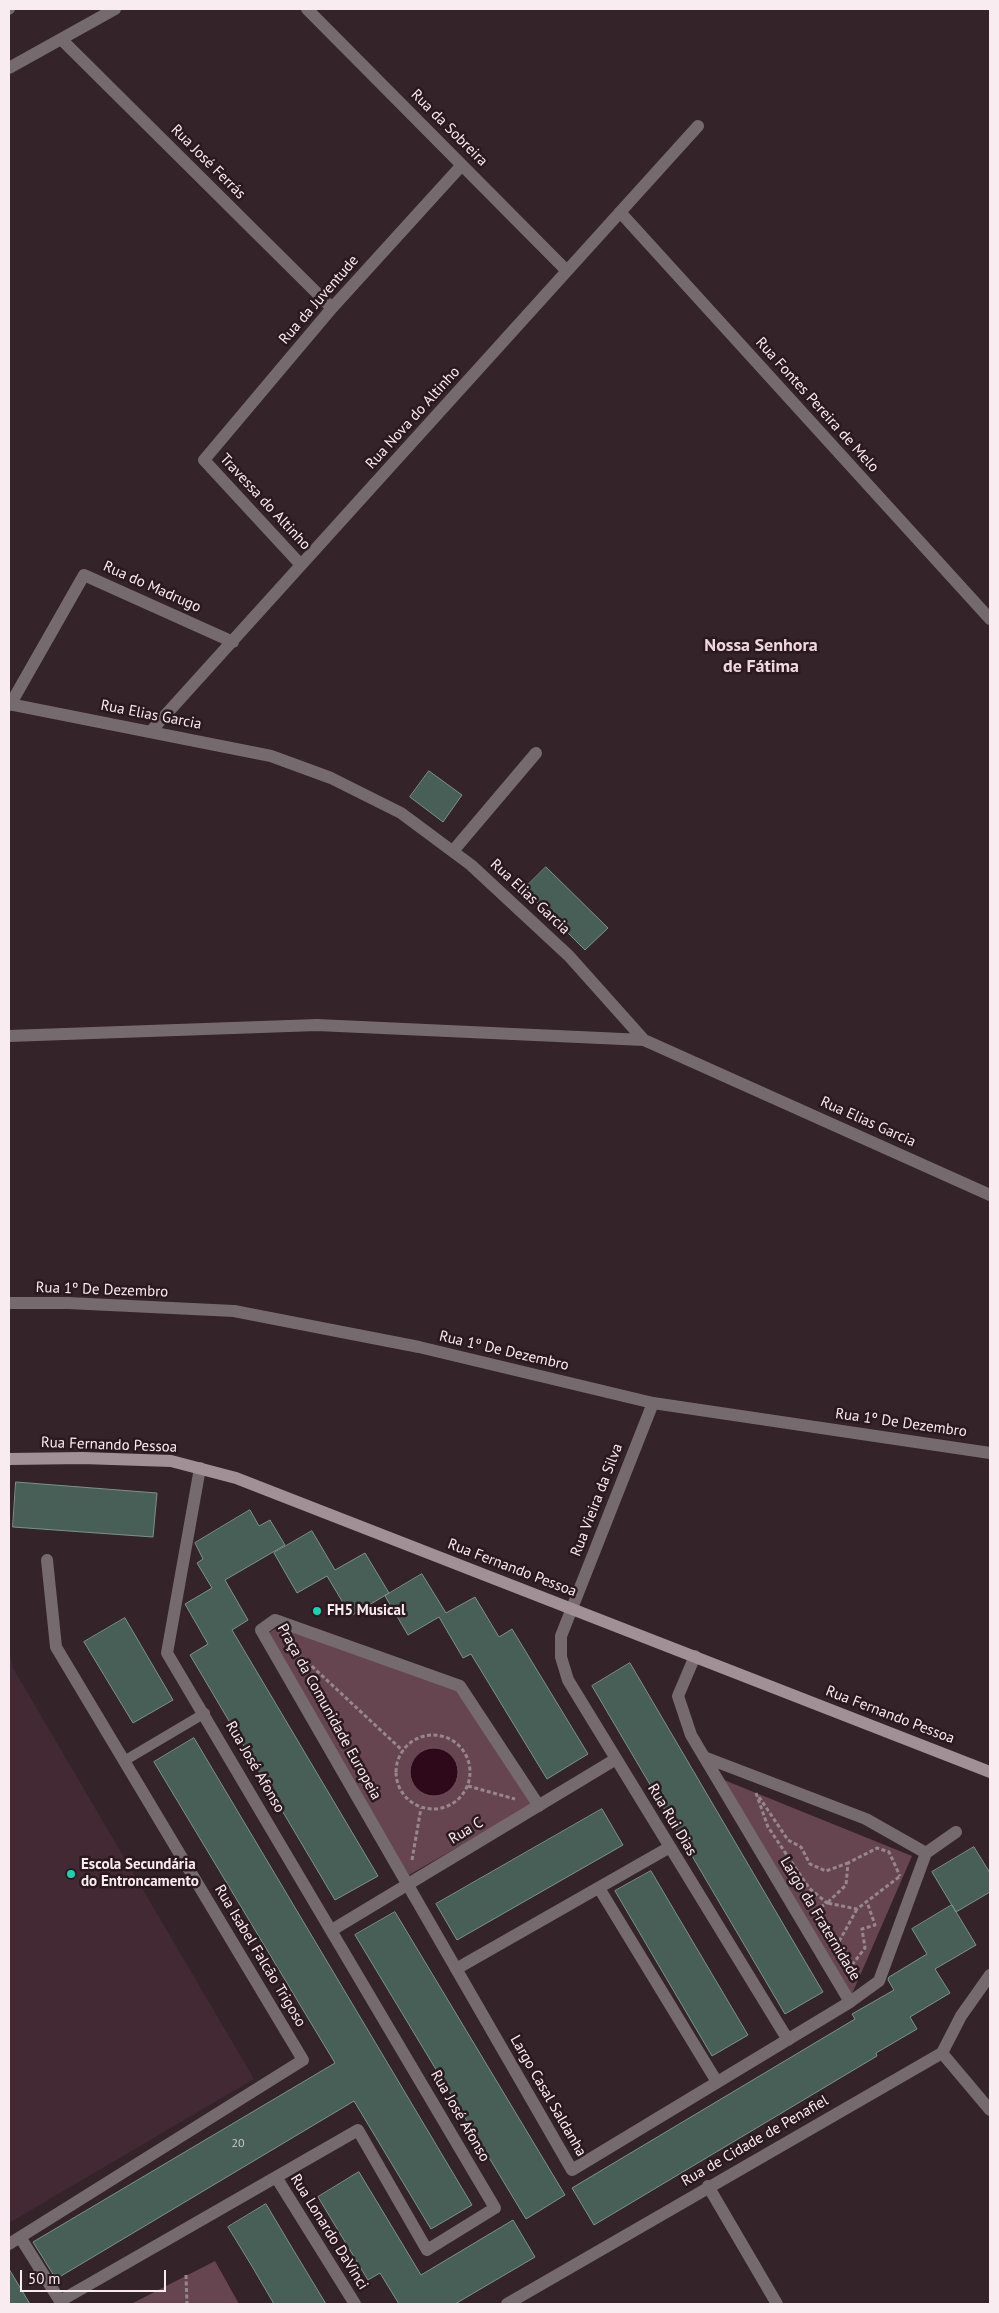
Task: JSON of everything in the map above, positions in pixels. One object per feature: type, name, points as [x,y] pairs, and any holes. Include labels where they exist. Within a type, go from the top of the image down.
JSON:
[{"type":"street","points":[[9,68],[115,9]]},
{"type":"street","name":"Rua da Sobreira","points":[[307,9],[567,271]]},
{"type":"street","name":"Rua José Ferrás","points":[[61,39],[332,308]]},
{"type":"street","name":"Rua Nova do Altinho","points":[[151,731],[698,126]]},
{"type":"street","name":"Rua da Juventude","points":[[204,460],[332,308],[462,165]]},
{"type":"street","name":"Rua Fontes Pereira de Melo","points":[[620,212],[990,619]]},
{"type":"street","name":"Travessa do Altinho","points":[[204,460],[301,566]]},
{"type":"street","name":"Rua do Madrugo","points":[[10,705],[84,575],[233,642]]},
{"type":"street","name":"Rua Elias Garcia","points":[[10,705],[151,731],[271,756],[331,778],[401,813],[471,864],[569,956],[644,1040],[990,1195]]},
{"type":"street","points":[[453,851],[536,753]]},
{"type":"street","points":[[9,1036],[317,1025],[644,1040]]},
{"type":"street","name":"Rua 1º De Dezembro","points":[[9,1304],[68,1304],[234,1311],[419,1347],[652,1403],[990,1453]]},
{"type":"street","name":"Rua Vieira da Silva","points":[[572,1608],[652,1403]]},
{"type":"street","name":"Rua Fernando Pessoa","points":[[9,1459],[83,1458],[171,1461],[236,1478],[990,1772]]},
{"type":"street","name":"Rua José Afonso","points":[[14,2240],[60,2301],[358,2130],[427,2250],[495,2208],[205,1713],[167,1653],[200,1468]]},
{"type":"street","name":"Rua Isabel Falcão Trigoso","points":[[14,2240],[303,2060],[56,1647],[47,1560]]},
{"type":"street","name":"Rua Rui Dias","points":[[572,1608],[561,1636],[561,1657],[568,1680],[788,2040]]},
{"type":"street","name":"Praça da Comunidade Europeia","points":[[408,1885],[260,1630],[276,1620],[460,1686],[539,1806]]},
{"type":"street","name":"Largo da Fraternidade","points":[[694,1656],[678,1696],[691,1734],[850,2002],[879,1981],[926,1853]]},
{"type":"street","points":[[704,1757],[866,1819],[926,1853],[956,1832]]},
{"type":"street","name":"Rua C","points":[[332,1930],[616,1759]]},
{"type":"street","points":[[456,1969],[670,1847]]},
{"type":"street","name":"Largo Casal Saldanha","points":[[408,1885],[572,2170],[850,2002]]},
{"type":"street","points":[[599,1888],[717,2082]]},
{"type":"street","points":[[990,1975],[961,2016],[942,2052],[990,2110]]},
{"type":"street","name":"Rua de Cidade de Penafiel","points":[[506,2304],[942,2052]]},
{"type":"street","name":"Rua Lonardo DaVinci","points":[[276,2177],[355,2304]]},
{"type":"street","points":[[708,2186],[777,2304]]},
{"type":"lane","points":[[124,1761],[205,1713]]},
{"type":"path","points":[[288,1643],[403,1751]]},
{"type":"path","points":[[429,1735],[441,1736],[452,1740],[462,1748],[468,1758],[471,1769],[468,1786],[458,1801],[447,1807],[434,1810],[421,1808],[410,1802],[402,1792],[397,1780],[396,1767],[403,1751],[418,1738],[429,1735]]},
{"type":"path","points":[[468,1786],[524,1801]]},
{"type":"path","points":[[833,1952],[857,1909],[902,1875],[889,1852],[877,1848],[848,1863],[826,1871],[810,1864],[801,1847],[788,1840],[756,1793],[768,1827],[810,1888],[827,1903],[857,1909]]},
{"type":"path","points":[[411,1866],[421,1808]]},
{"type":"path","points":[[827,1903],[846,1885],[848,1863]]},
{"type":"path","points":[[842,1966],[846,1972],[865,1948],[862,1929],[875,1925],[866,1902]]},
{"type":"path","points":[[186,2276],[187,2304]]},
{"type":"shaded area","points":[[281,1625],[458,1689],[533,1804],[409,1875],[267,1634]]},
{"type":"shaded area","name":"Escola Secundária do Entroncamento","points":[[9,1650],[13,1668],[254,2079],[9,2223]]},
{"type":"shaded area","points":[[434,1748],[443,1750],[451,1755],[456,1763],[458,1772],[456,1781],[451,1789],[443,1794],[434,1796],[425,1794],[417,1789],[412,1781],[410,1772],[412,1763],[417,1755],[425,1750]]},
{"type":"shaded area","points":[[724,1780],[912,1856],[852,1994]]},
{"type":"shaded area","points":[[215,2261],[239,2304],[131,2304]]},
{"type":"building","points":[[429,771],[462,795],[443,822],[410,797]]},
{"type":"building","points":[[546,867],[608,928],[585,950],[524,889]]},
{"type":"building","points":[[16,1482],[157,1493],[153,1537],[13,1527]]},
{"type":"building","points":[[250,1510],[259,1526],[270,1520],[285,1545],[225,1580],[248,1620],[232,1630],[378,1876],[335,1900],[190,1655],[208,1644],[185,1604],[212,1588],[197,1563],[203,1559],[195,1543]]},
{"type":"building","points":[[312,1531],[335,1570],[365,1553],[389,1593],[351,1616],[327,1576],[297,1593],[274,1553]]},
{"type":"building","points":[[422,1574],[446,1613],[475,1597],[499,1637],[512,1629],[588,1754],[547,1779],[471,1654],[463,1658],[439,1617],[408,1635],[385,1596]]},
{"type":"building","points":[[125,1618],[173,1700],[133,1723],[84,1642]]},
{"type":"building","points":[[630,1663],[823,1992],[785,2014],[592,1686]]},
{"type":"building","points":[[194,1738],[472,2205],[431,2229],[354,2101],[56,2279],[33,2242],[335,2063],[154,1762]]},
{"type":"building","points":[[602,1809],[623,1845],[457,1940],[436,1904]]},
{"type":"building","points":[[974,1847],[990,1873],[990,1892],[956,1912],[932,1872]]},
{"type":"building","points":[[651,1871],[748,2035],[712,2056],[615,1891]]},
{"type":"building","points":[[952,1905],[976,1945],[935,1969],[950,1993],[910,2017],[917,2029],[876,2053],[877,2056],[594,2225],[572,2188],[855,2019],[852,2014],[894,1990],[888,1980],[889,1977],[927,1954],[912,1929]]},
{"type":"building","points":[[395,1912],[565,2195],[526,2219],[355,1935]]},
{"type":"building","points":[[359,2172],[421,2275],[513,2220],[535,2257],[455,2304],[399,2304],[380,2273],[368,2280],[318,2197]]},
{"type":"building","points":[[266,2204],[326,2304],[274,2304],[228,2227]]},
{"type":"building","points":[[9,2269],[30,2304],[9,2304]]},
{"type":"place","name":"FH5 Musical","points":[[317,1611]]},
{"type":"place","name":"Escola Secundária do Entroncamento","points":[[71,1874]]},
{"type":"district","name":"Nossa Senhora de Fátima","points":[[761,656]]}]
